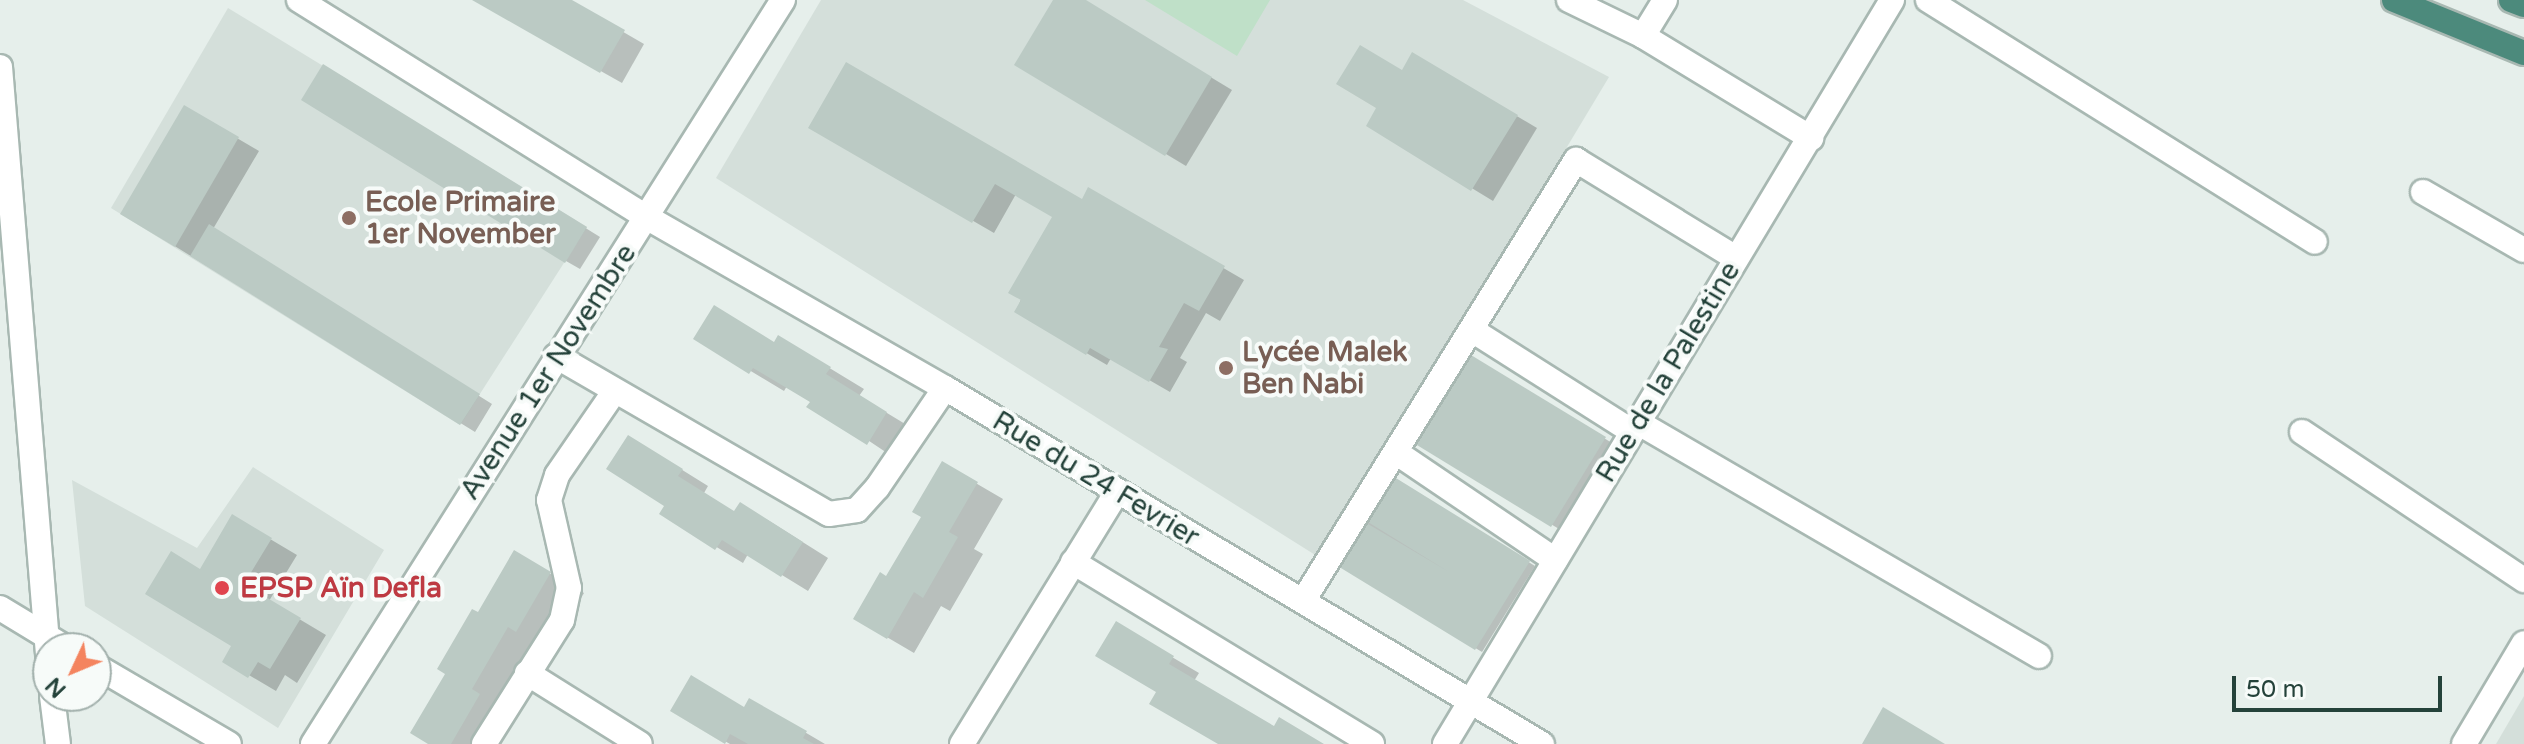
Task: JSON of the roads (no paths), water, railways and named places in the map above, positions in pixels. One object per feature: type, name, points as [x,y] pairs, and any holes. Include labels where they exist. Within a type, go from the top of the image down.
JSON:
[{"type":"highway","points":[[2394,0],[2524,53]]},
{"type":"highway","points":[[2511,0],[2524,5]]},
{"type":"street","name":"Rue du 24 Fevrier","points":[[299,0],[648,218],[945,388],[1542,744]]},
{"type":"street","name":"Avenue 1er Novembre","points":[[313,744],[783,0]]},
{"type":"street","points":[[1569,0],[1643,36],[1811,138]]},
{"type":"street","points":[[1643,36],[1665,0]]},
{"type":"street","name":"Rue de la Palestine","points":[[1445,744],[1892,0]]},
{"type":"street","points":[[1928,0],[2315,242]]},
{"type":"street","points":[[0,67],[52,632]]},
{"type":"street","points":[[1303,601],[1576,160],[1736,258]]},
{"type":"street","points":[[2423,192],[2524,250]]},
{"type":"street","points":[[1472,330],[1634,426],[2039,656]]},
{"type":"street","points":[[556,356],[829,514],[857,510],[877,488],[945,388]]},
{"type":"street","points":[[484,744],[562,620],[569,588],[549,500],[557,475],[614,392]]},
{"type":"street","points":[[2302,432],[2524,580]]},
{"type":"street","points":[[1397,453],[1555,560]]},
{"type":"street","points":[[962,744],[1117,492]]},
{"type":"street","points":[[1073,562],[1372,744]]},
{"type":"street","points":[[0,608],[33,632]]},
{"type":"street","points":[[2464,744],[2524,643]]},
{"type":"street","points":[[527,673],[640,744]]},
{"type":"street","points":[[112,675],[229,744]]},
{"type":"street","points":[[54,712],[58,744]]},
{"type":"place","name":"Ecole Primaire 1er November","points":[[349,218]]},
{"type":"place","name":"Lycée Malek Ben Nabi","points":[[1226,368]]},
{"type":"place","name":"EPSP Aïn Defla","points":[[222,588]]}]
